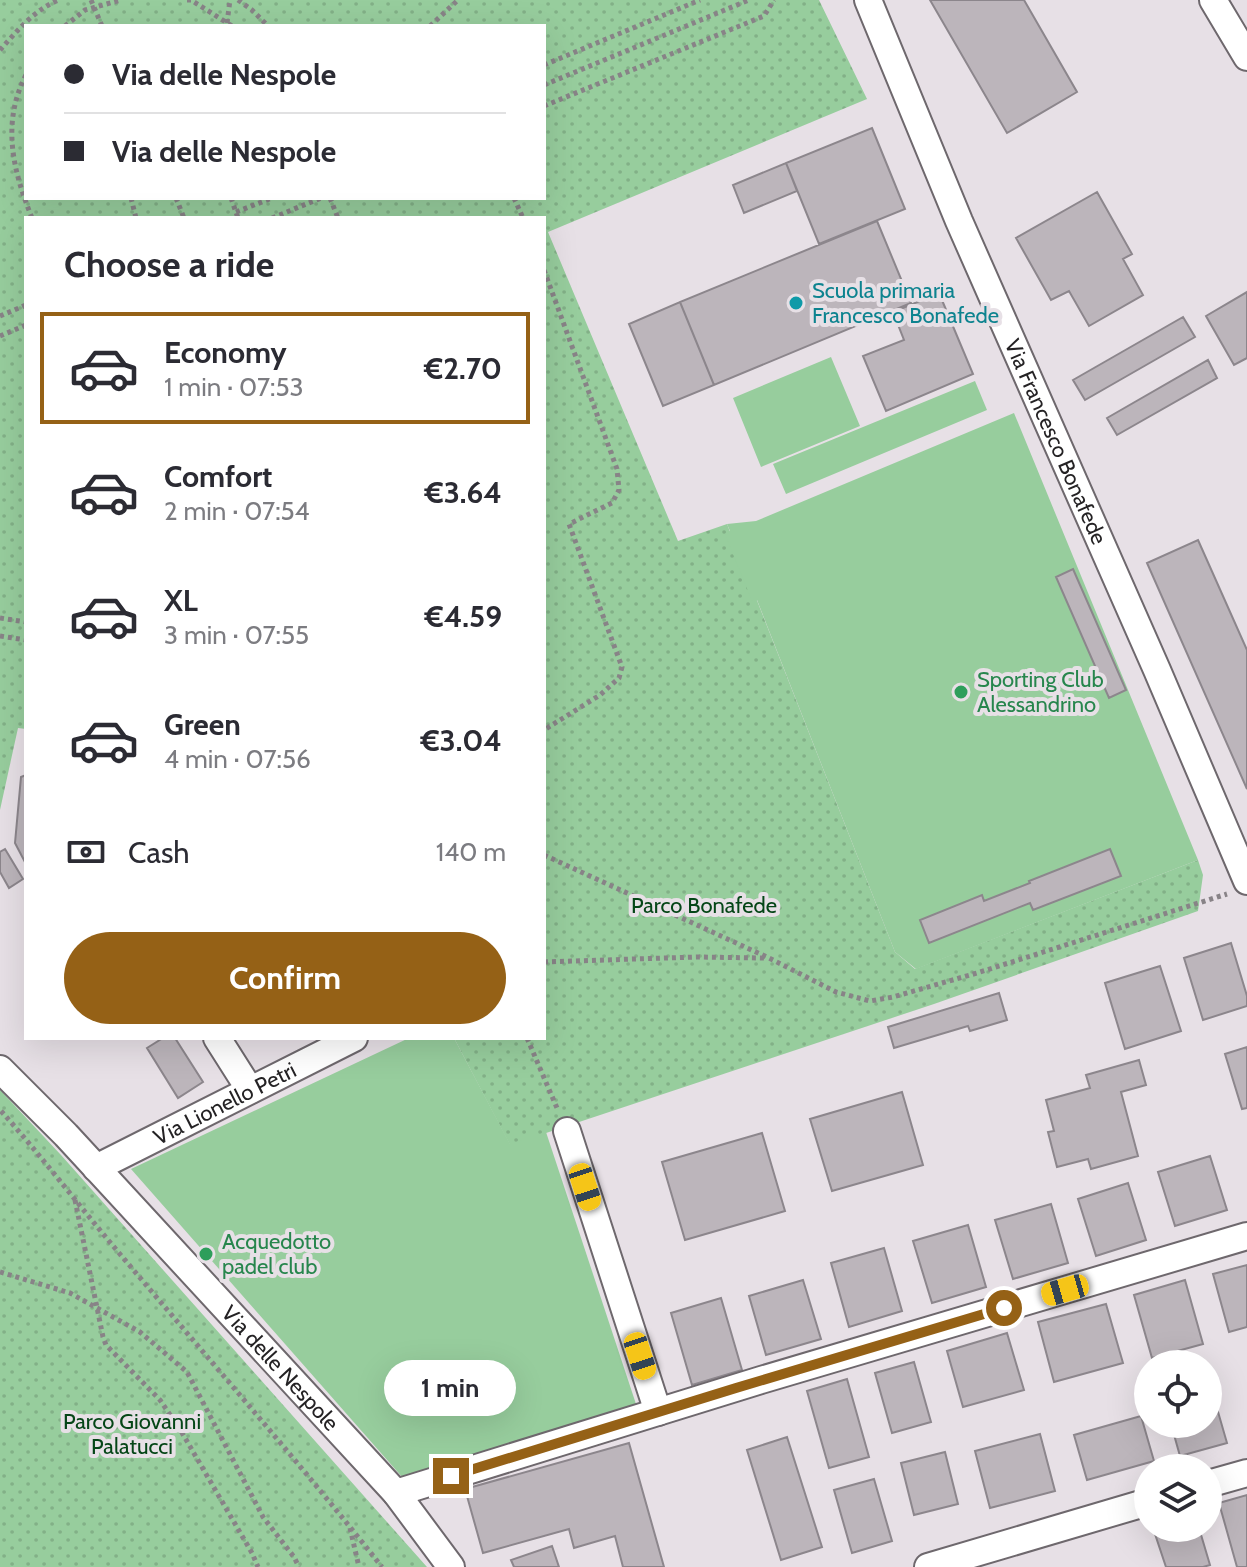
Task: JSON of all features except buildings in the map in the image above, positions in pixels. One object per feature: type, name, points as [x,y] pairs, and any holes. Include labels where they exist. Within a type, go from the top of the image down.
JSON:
[{"type":"street","name":"Via Francesco Bonafede","points":[[868,0],[959,221],[1157,670],[1241,886]]},
{"type":"street","points":[[1213,0],[1247,57]]},
{"type":"street","points":[[218,1040],[250,1090]]},
{"type":"street","name":"Via Lionello Petri","points":[[96,1168],[350,1040]]},
{"type":"street","name":"Via delle Nespole","points":[[0,1069],[96,1168],[396,1493],[451,1567]]},
{"type":"street","points":[[567,1131],[658,1412]]},
{"type":"street","points":[[396,1493],[1247,1236]]},
{"type":"street","points":[[1222,1480],[1247,1473]]},
{"type":"street","points":[[928,1567],[1134,1506]]},
{"type":"path","points":[[0,50],[23,24],[59,0]]},
{"type":"path","points":[[91,0],[101,24]]},
{"type":"path","points":[[68,24],[85,10],[121,0]]},
{"type":"path","points":[[187,0],[227,24]]},
{"type":"path","points":[[228,24],[230,0]]},
{"type":"path","points":[[238,0],[266,24]]},
{"type":"path","points":[[432,24],[458,0]]},
{"type":"path","points":[[546,64],[700,0]]},
{"type":"path","points":[[546,84],[749,0]]},
{"type":"path","points":[[546,105],[764,16],[774,0]]},
{"type":"path","points":[[438,19],[440,24]]},
{"type":"path","points":[[24,79],[18,90],[11,129],[14,164],[24,194]]},
{"type":"path","points":[[237,215],[268,200]]},
{"type":"path","points":[[277,216],[316,200]]},
{"type":"path","points":[[546,275],[617,469],[619,490],[612,503],[569,524],[622,667],[619,678],[600,695],[546,729]]},
{"type":"path","points":[[0,316],[24,306]]},
{"type":"path","points":[[0,336],[24,326]]},
{"type":"path","points":[[0,618],[24,622]]},
{"type":"path","points":[[0,636],[24,640]]},
{"type":"path","points":[[546,856],[836,992],[870,1001],[963,977],[1241,886]]},
{"type":"path","points":[[546,962],[769,958]]},
{"type":"path","points":[[528,1040],[567,1131]]},
{"type":"path","points":[[0,1110],[382,1567]]},
{"type":"path","points":[[75,1199],[106,1345],[160,1400],[213,1485],[258,1567]]},
{"type":"path","points":[[0,1272],[70,1293],[140,1332],[187,1372],[263,1517],[299,1567]]},
{"type":"path","points":[[350,1527],[359,1567]]},
{"type":"green space","name":"Parco Bonafede","points":[[0,0],[819,0],[867,99],[548,232],[678,541],[727,524],[895,952],[915,969],[1198,860],[1203,875],[1198,911],[934,1004],[510,1145],[455,1040],[546,1040],[546,216],[24,216],[24,729],[18,728],[0,810]]},
{"type":"green space","points":[[831,357],[860,426],[761,467],[733,398]]},
{"type":"green space","points":[[975,381],[987,410],[786,494],[773,464]]},
{"type":"green space","name":"Sporting Club Alessandrino","points":[[1014,413],[1198,860],[916,969],[895,952],[757,600],[752,601],[725,534],[730,531],[727,524],[756,521]]},
{"type":"green space","points":[[405,1040],[455,1040],[510,1144],[546,1132],[636,1404],[403,1478],[131,1169]]},
{"type":"green space","name":"Parco Giovanni Palatucci","points":[[0,1090],[61,1155],[427,1567],[0,1567]]},
{"type":"place","name":"Scuola primaria Francesco Bonafede","points":[[796,303]]},
{"type":"place","name":"Sporting Club Alessandrino","points":[[961,692]]},
{"type":"place","name":"Acquedotto padel club","points":[[206,1254]]},
{"type":"route","points":[[451,1476],[1004,1308]]}]
